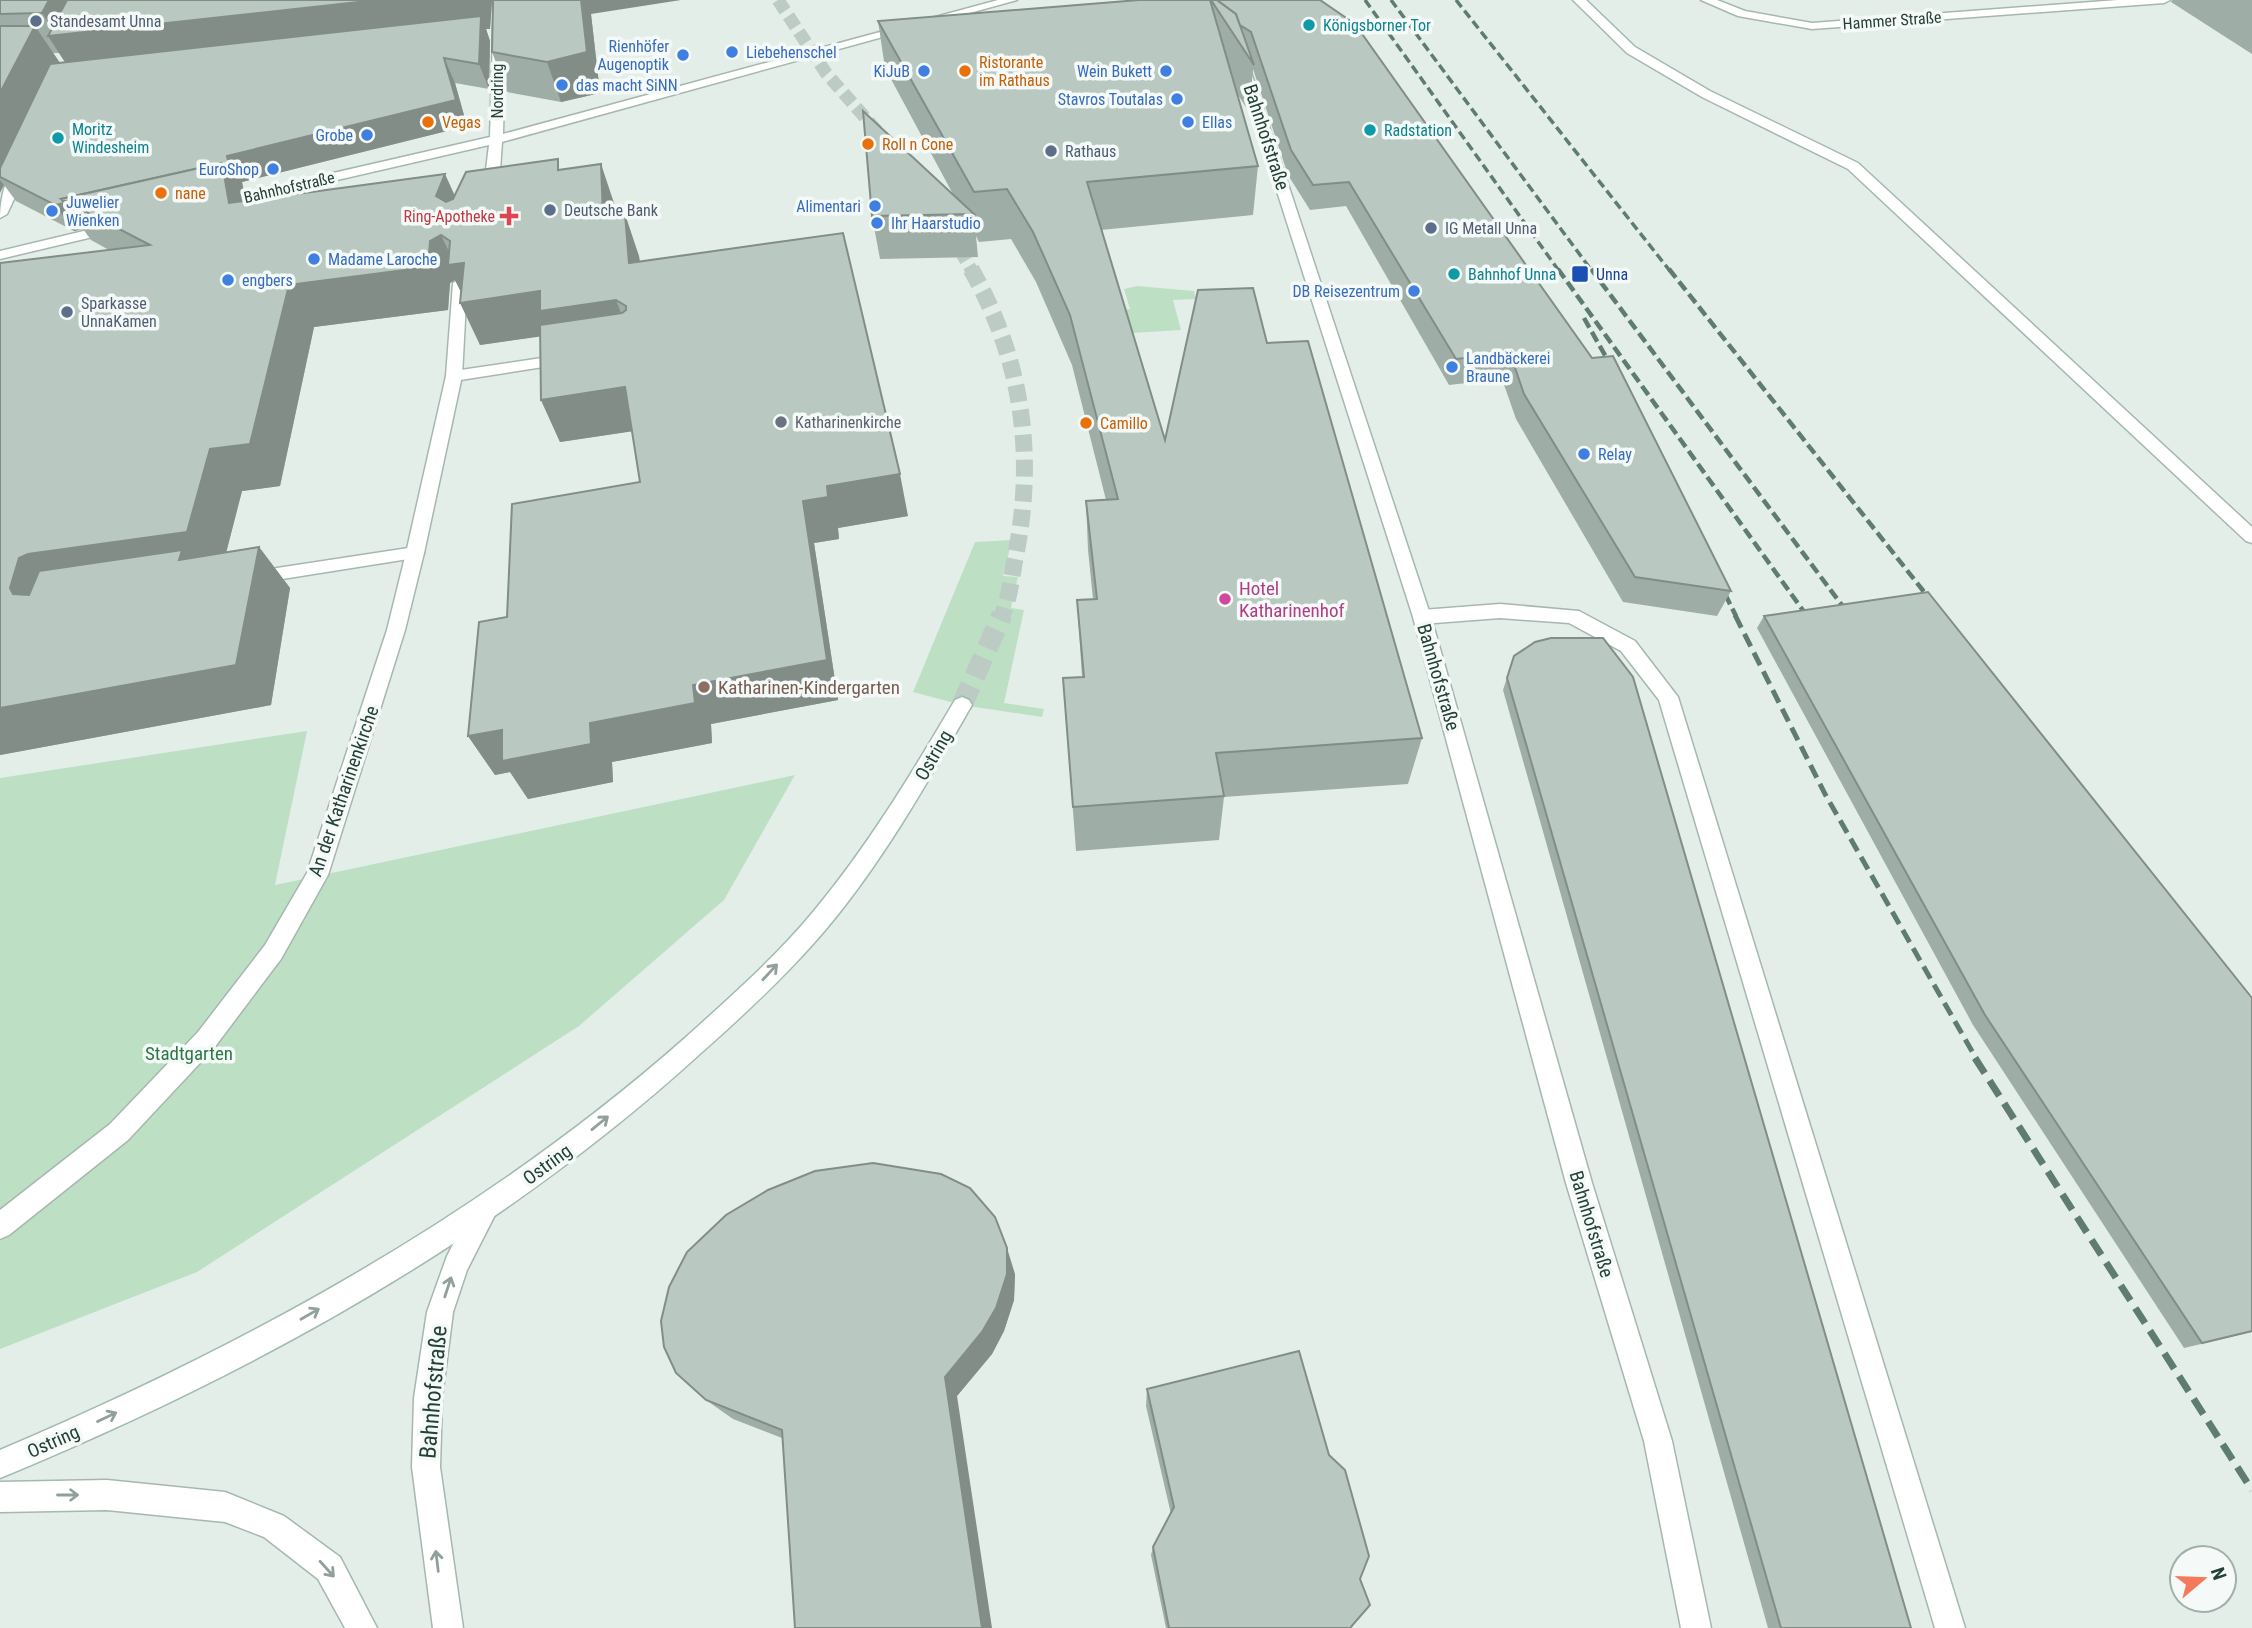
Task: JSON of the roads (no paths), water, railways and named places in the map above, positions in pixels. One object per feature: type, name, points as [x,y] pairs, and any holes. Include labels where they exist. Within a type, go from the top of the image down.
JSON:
[{"type":"street","name":"Nordring","points":[[496,140],[492,35],[500,0]]},
{"type":"street","name":"Bahnhofstraße","points":[[207,206],[496,140],[678,93],[1010,0]]},
{"type":"street","points":[[1579,0],[1631,50],[1706,94],[1853,166],[2252,537]]},
{"type":"street","name":"Hammer Straße","points":[[1707,0],[1742,14],[1812,26],[2164,0]]},
{"type":"street","name":"Bahnhofstraße","points":[[923,25],[992,18]]},
{"type":"street","name":"Bahnhofstraße","points":[[1237,53],[1422,617],[1579,1183],[1658,1441],[1696,1628]]},
{"type":"street","points":[[473,212],[493,170],[496,140]]},
{"type":"street","points":[[0,214],[27,157]]},
{"type":"street","points":[[0,255],[128,224]]},
{"type":"street","name":"An der Katharinenkirche","points":[[0,1226],[119,1132],[206,1040],[273,952],[317,874],[396,630],[415,553],[454,376],[460,283]]},
{"type":"street","points":[[454,376],[591,356]]},
{"type":"street","points":[[228,582],[415,553]]},
{"type":"street","points":[[1422,617],[1500,611],[1572,616],[1628,646],[1668,697],[1950,1628]]},
{"type":"street","name":"Ostring","points":[[0,1464],[135,1404],[283,1329],[486,1207],[576,1143],[684,1056],[758,985],[831,907],[878,843],[962,705]]},
{"type":"street","name":"Bahnhofstraße","points":[[448,1628],[426,1467],[428,1398],[440,1312],[456,1265],[486,1207]]},
{"type":"street","points":[[0,1497],[107,1495],[225,1507],[274,1526],[329,1568],[362,1628]]},
{"type":"tunnel","points":[[778,0],[826,73],[883,138]]},
{"type":"tunnel","points":[[950,233],[972,271]]},
{"type":"tunnel","points":[[971,269],[1003,340],[1021,412],[1024,449],[1021,525],[1010,590],[1002,616]]},
{"type":"tunnel","points":[[962,705],[1002,615]]},
{"type":"railway","points":[[1365,0],[1559,271]]},
{"type":"railway","points":[[1391,0],[1592,271]]},
{"type":"railway","points":[[1456,0],[1670,271]]},
{"type":"railway","points":[[1558,269],[1807,616]]},
{"type":"railway","points":[[1591,269],[1850,616]]},
{"type":"railway","points":[[1669,269],[1936,607]]},
{"type":"railway","points":[[1584,318],[1615,373]]},
{"type":"railway","points":[[1718,580],[1736,616]]},
{"type":"railway","points":[[1735,615],[1825,794],[1977,1060]]},
{"type":"railway","points":[[1806,615],[1814,626]]},
{"type":"railway","points":[[1848,615],[1853,621]]},
{"type":"railway","points":[[1975,1058],[2252,1490]]},
{"type":"place","name":"Standesamt Unna","points":[[36,21]]},
{"type":"place","name":"Königsborner Tor","points":[[1309,25]]},
{"type":"place","name":"Liebehenschel","points":[[732,52]]},
{"type":"place","name":"Rienhöfer Augenoptik","points":[[683,55]]},
{"type":"place","name":"KiJuB","points":[[924,71]]},
{"type":"place","name":"Ristorante im Rathaus","points":[[965,71]]},
{"type":"place","name":"Wein Bukett","points":[[1166,71]]},
{"type":"place","name":"das macht SiNN","points":[[562,85]]},
{"type":"place","name":"Stavros Toutalas","points":[[1177,99]]},
{"type":"place","name":"Vegas","points":[[428,122]]},
{"type":"place","name":"Ellas","points":[[1188,122]]},
{"type":"place","name":"Radstation","points":[[1370,130]]},
{"type":"place","name":"Grobe","points":[[367,135]]},
{"type":"place","name":"Moritz Windesheim","points":[[58,138]]},
{"type":"place","name":"Roll n Cone","points":[[868,144]]},
{"type":"place","name":"Rathaus","points":[[1051,151]]},
{"type":"place","name":"EuroShop","points":[[273,169]]},
{"type":"place","name":"nane","points":[[161,193]]},
{"type":"place","name":"Alimentari","points":[[875,206]]},
{"type":"place","name":"Deutsche Bank","points":[[550,210]]},
{"type":"place","name":"Juwelier Wienken","points":[[52,211]]},
{"type":"place","name":"Ring-Apotheke","points":[[509,216]]},
{"type":"place","name":"Ihr Haarstudio","points":[[877,223]]},
{"type":"place","name":"IG Metall Unna","points":[[1431,228]]},
{"type":"place","name":"Madame Laroche","points":[[314,259]]},
{"type":"place","name":"Bahnhof Unna","points":[[1454,274]]},
{"type":"place","name":"Unna","points":[[1580,274]]},
{"type":"place","name":"engbers","points":[[228,280]]},
{"type":"place","name":"DB Reisezentrum","points":[[1414,291]]},
{"type":"place","name":"Sparkasse UnnaKamen","points":[[67,312]]},
{"type":"place","name":"Landbäckerei Braune","points":[[1452,367]]},
{"type":"place","name":"Katharinenkirche","points":[[781,422]]},
{"type":"place","name":"Camillo","points":[[1086,423]]},
{"type":"place","name":"Relay","points":[[1584,454]]},
{"type":"place","name":"Hotel Katharinenhof","points":[[1225,599]]},
{"type":"place","name":"Katharinen-Kindergarten","points":[[704,687]]},
{"type":"park label","name":"Stadtgarten","points":[[189,1053]]}]
